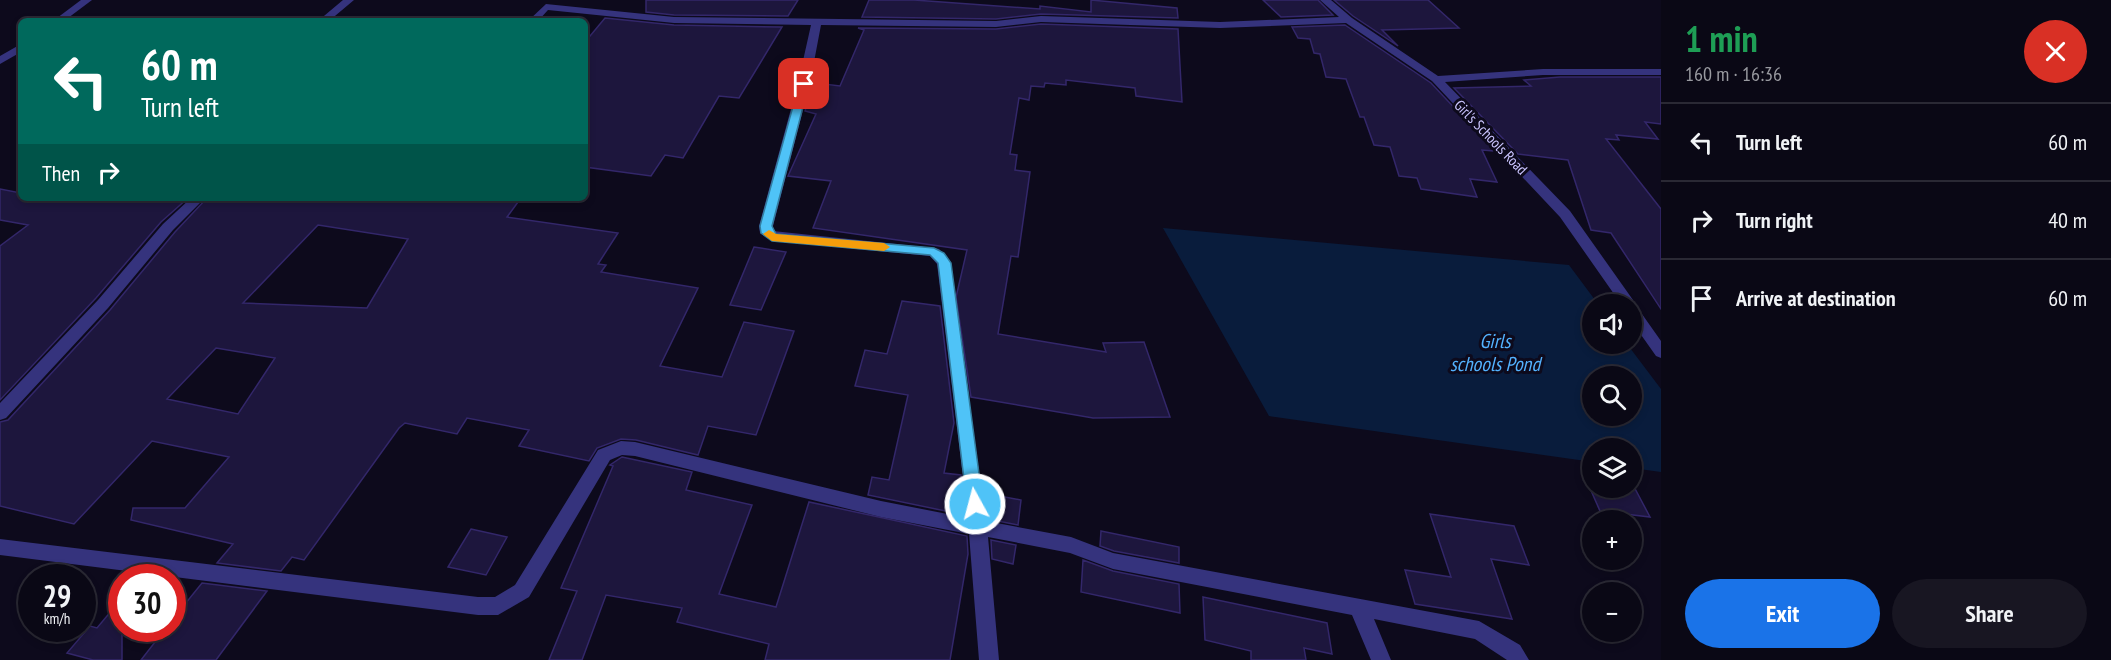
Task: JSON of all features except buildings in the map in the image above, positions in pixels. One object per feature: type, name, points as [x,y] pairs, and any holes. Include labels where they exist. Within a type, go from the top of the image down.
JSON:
[{"type":"street","points":[[62,18],[87,0]]},
{"type":"street","points":[[327,18],[349,0]]},
{"type":"street","name":"Girl's Schools Road","points":[[1325,0],[1348,20],[1436,79],[1565,214],[1621,294]]},
{"type":"street","points":[[536,18],[550,3],[674,20],[996,24],[1041,19],[1220,26],[1348,20]]},
{"type":"street","points":[[817,22],[804,84],[766,226],[767,233],[772,237],[934,252],[944,263],[978,526],[989,660]]},
{"type":"street","points":[[0,61],[18,49]]},
{"type":"street","points":[[1436,79],[1543,72],[1661,72]]},
{"type":"street","points":[[0,414],[103,304],[168,226],[196,201]]},
{"type":"street","points":[[1642,324],[1661,352]]},
{"type":"street","points":[[0,547],[478,606],[498,606],[522,591],[604,455],[621,448],[635,449],[881,508],[1071,545],[1113,561],[1479,630],[1513,652],[1519,660]]},
{"type":"street","points":[[1359,608],[1381,660]]},
{"type":"water","name":"Girls schools Pond","points":[[1163,228],[1569,265],[1591,294],[1582,294],[1582,354],[1635,354],[1661,389],[1661,472],[1642,469],[1642,438],[1582,438],[1582,460],[1269,416]]},
{"type":"slow traffic","points":[[769,234],[772,237],[884,247]]},
{"type":"route","points":[[804,84],[766,226],[767,233],[772,237],[934,252],[939,256],[944,263],[975,504]]}]
